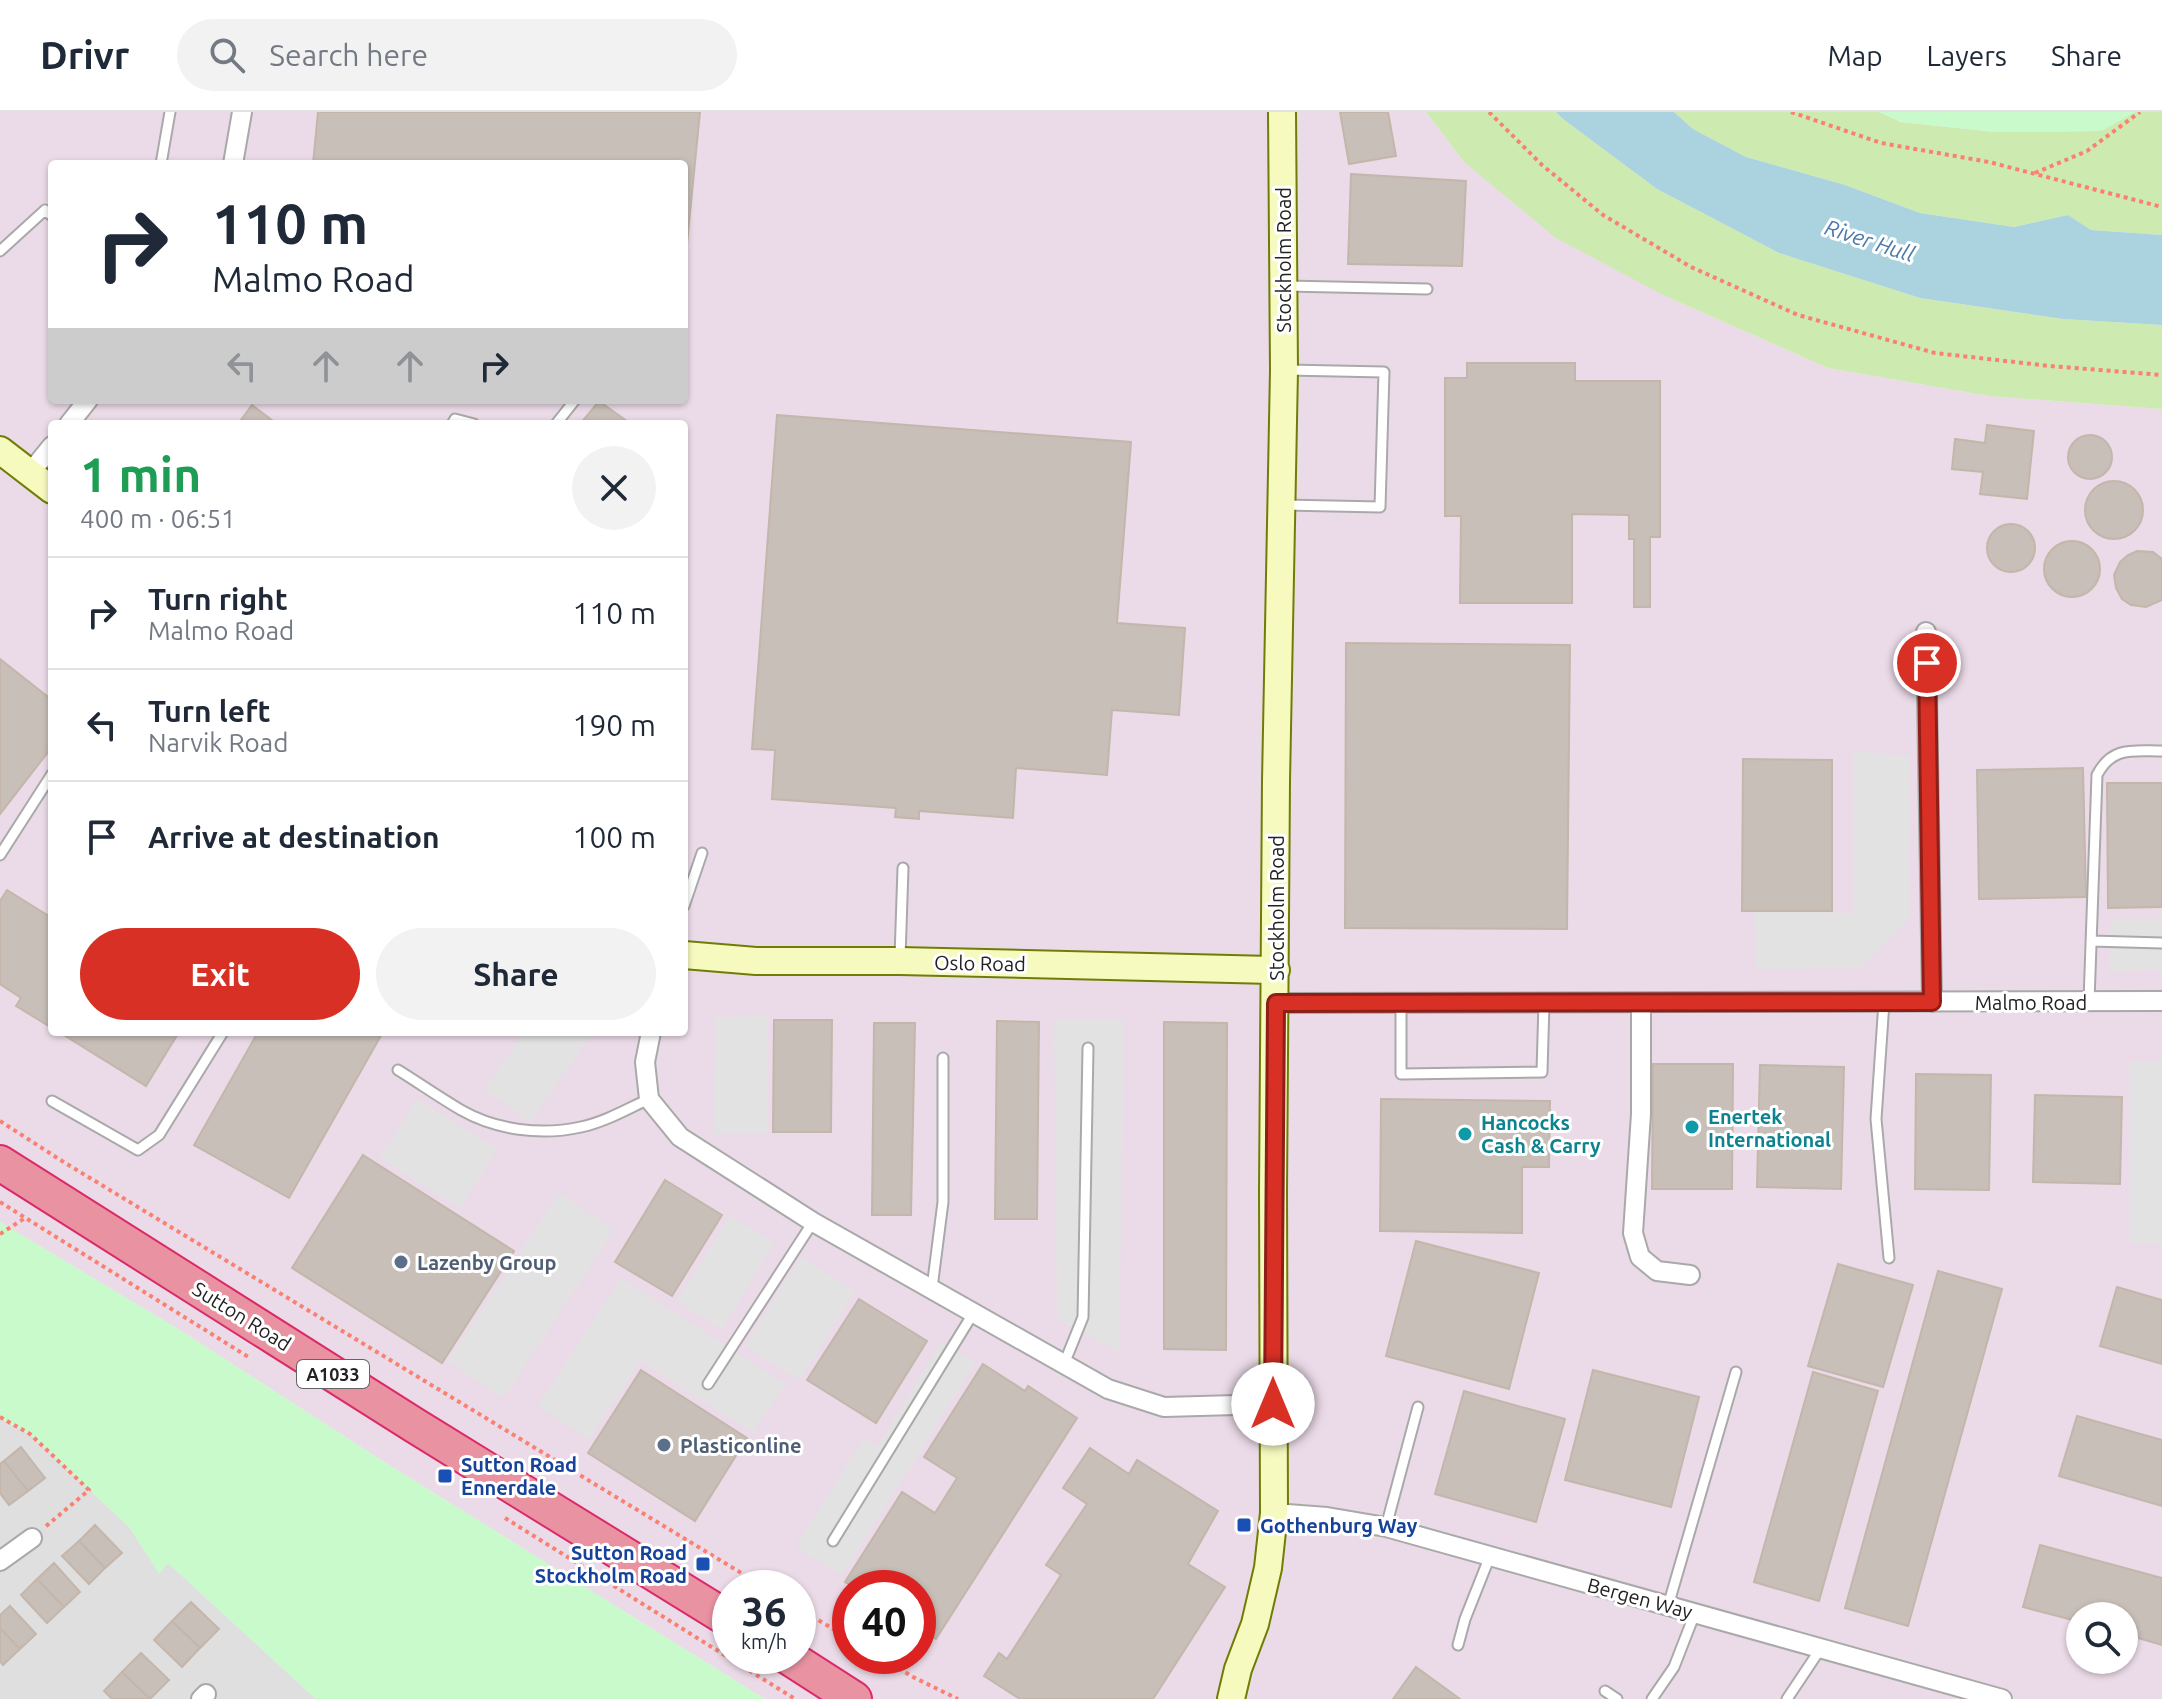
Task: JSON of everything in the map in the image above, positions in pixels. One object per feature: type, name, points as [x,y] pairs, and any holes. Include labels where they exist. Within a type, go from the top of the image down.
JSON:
[{"type":"highway","name":"Sutton Road","points":[[0,1163],[712,1609]]},
{"type":"highway","points":[[815,1674],[854,1699]]},
{"type":"street","points":[[234,160],[242,112]]},
{"type":"street","name":"Stockholm Road","points":[[1231,1699],[1238,1669],[1255,1624],[1268,1568],[1274,1513],[1276,781],[1284,370],[1282,112]]},
{"type":"street","points":[[72,420],[85,404]]},
{"type":"street","points":[[0,450],[48,487]]},
{"type":"street","points":[[30,473],[48,451]]},
{"type":"street","points":[[1926,632],[1932,1002]]},
{"type":"street","name":"Oslo Road","points":[[688,955],[756,961],[900,961],[1276,970]]},
{"type":"street","name":"Malmo Road","points":[[1276,1003],[2162,1001]]},
{"type":"street","points":[[1641,1003],[1641,1114],[1633,1233],[1640,1257],[1657,1271],[1690,1275]]},
{"type":"street","points":[[650,1036],[645,1062],[649,1099],[680,1137],[813,1222],[1108,1389],[1164,1407],[1273,1404]]},
{"type":"street","name":"Bergen Way","points":[[1274,1513],[1327,1517],[1386,1527],[2002,1699]]},
{"type":"street","points":[[4,1550],[32,1538]]},
{"type":"street","points":[[1212,1699],[1238,1669]]},
{"type":"lane","points":[[162,160],[170,112]]},
{"type":"lane","points":[[0,251],[45,210],[48,213]]},
{"type":"lane","points":[[1284,286],[1427,289]]},
{"type":"lane","points":[[1280,505],[1380,507],[1384,372],[1284,370]]},
{"type":"lane","points":[[559,420],[572,404]]},
{"type":"lane","points":[[2089,1001],[2097,775],[2112,755],[2127,751],[2162,751]]},
{"type":"lane","points":[[0,855],[48,780]]},
{"type":"lane","points":[[688,894],[702,853]]},
{"type":"lane","points":[[900,961],[903,868]]},
{"type":"lane","points":[[2091,941],[2162,943]]},
{"type":"lane","points":[[1884,1002],[1876,1119],[1889,1258]]},
{"type":"lane","points":[[1401,1004],[1401,1074],[1542,1072],[1544,1003]]},
{"type":"lane","points":[[52,1101],[138,1150],[159,1135],[221,1036]]},
{"type":"lane","points":[[1064,1364],[1083,1317],[1088,1048]]},
{"type":"lane","points":[[932,1288],[943,1202],[943,1058]]},
{"type":"lane","points":[[398,1070],[463,1111],[486,1121],[531,1131],[582,1127],[649,1099]]},
{"type":"lane","points":[[708,1384],[813,1222]]},
{"type":"lane","points":[[833,1541],[974,1312]]},
{"type":"lane","points":[[1668,1606],[1736,1372]]},
{"type":"lane","points":[[1386,1527],[1418,1407]]},
{"type":"lane","points":[[1458,1645],[1490,1556]]},
{"type":"lane","points":[[1652,1699],[1674,1667],[1695,1613]]},
{"type":"lane","points":[[1787,1699],[1821,1648]]},
{"type":"lane","points":[[1605,1691],[1617,1699]]},
{"type":"path","points":[[1489,112],[1542,165],[1603,215],[1691,267],[1798,315],[1935,353],[2162,375]]},
{"type":"path","points":[[1791,112],[1881,143],[1989,162],[2162,207]]},
{"type":"path","points":[[2033,174],[2087,151],[2140,112]]},
{"type":"path","points":[[0,1121],[736,1570]]},
{"type":"path","points":[[0,1234],[26,1218]]},
{"type":"path","points":[[0,1417],[30,1434],[89,1490],[32,1538]]},
{"type":"path","points":[[908,1674],[958,1699]]},
{"type":"shaded area","points":[[0,112],[1426,112],[1464,162],[1665,296],[1828,368],[1989,396],[2162,409],[2162,1699],[765,1699],[725,1674],[816,1674],[816,1570],[712,1570],[712,1666],[378,1458],[183,1332],[0,1222]]},
{"type":"shaded area","points":[[1854,751],[1910,756],[1910,918],[1861,967],[1756,970],[1754,911],[1853,913]]},
{"type":"shaded area","points":[[2111,919],[2162,920],[2162,970],[2109,971]]},
{"type":"shaded area","points":[[767,1016],[767,1134],[714,1133],[715,1017]]},
{"type":"shaded area","points":[[1054,1019],[1124,1019],[1119,1352],[1057,1319]]},
{"type":"shaded area","points":[[521,1036],[590,1036],[530,1122],[484,1089]]},
{"type":"shaded area","points":[[2129,1061],[2162,1061],[2162,1244],[2130,1244]]},
{"type":"shaded area","points":[[417,1099],[497,1149],[460,1208],[380,1158]]},
{"type":"shaded area","points":[[559,1193],[614,1230],[503,1398],[448,1361]]},
{"type":"shaded area","points":[[730,1216],[774,1243],[722,1329],[677,1301]]},
{"type":"shaded area","points":[[801,1257],[855,1292],[799,1380],[745,1346]]},
{"type":"shaded area","points":[[621,1278],[785,1384],[753,1433],[640,1361],[589,1439],[538,1406]]},
{"type":"shaded area","points":[[942,1342],[975,1363],[846,1570],[832,1570],[796,1547],[863,1439],[877,1447]]},
{"type":"shaded area","points":[[0,1418],[31,1435],[130,1528],[159,1573],[168,1563],[316,1699],[0,1699]]},
{"type":"green space","points":[[1426,112],[1556,112],[1657,189],[1779,253],[1920,298],[2063,319],[2162,325],[2162,409],[1989,396],[1828,368],[1665,296],[1556,238],[1464,162]]},
{"type":"green space","points":[[1674,112],[1879,112],[1901,122],[1995,132],[2101,131],[2135,112],[2162,112],[2162,235],[2091,230],[2068,215],[2014,227],[1920,213],[1845,185],[1746,157],[1693,129]]},
{"type":"green space","points":[[1880,112],[2135,112],[2101,131],[1995,132],[1901,122]]},
{"type":"green space","points":[[0,1222],[183,1332],[378,1458],[712,1666],[712,1674],[725,1674],[765,1699],[316,1699],[168,1563],[159,1574],[130,1528],[31,1435],[0,1418]]},
{"type":"water","name":"River Hull","points":[[1556,112],[1674,112],[1693,129],[1746,157],[1845,185],[1920,213],[2014,227],[2068,215],[2091,230],[2162,235],[2162,325],[2063,319],[1920,298],[1779,253],[1657,189]]},
{"type":"building","points":[[318,112],[700,112],[688,234],[688,160],[313,160]]},
{"type":"building","points":[[1340,112],[1388,112],[1396,156],[1349,164]]},
{"type":"building","points":[[1351,174],[1466,181],[1462,266],[1348,264]]},
{"type":"building","points":[[1467,363],[1575,363],[1575,381],[1660,381],[1660,537],[1650,537],[1650,607],[1634,607],[1634,539],[1629,539],[1629,515],[1572,514],[1572,603],[1460,603],[1461,516],[1445,516],[1445,378],[1467,378]]},
{"type":"building","points":[[597,404],[603,404],[625,420],[583,420]]},
{"type":"building","points":[[252,405],[272,420],[241,420]]},
{"type":"building","points":[[777,415],[1131,442],[1117,623],[1185,628],[1179,715],[1112,710],[1107,775],[1016,768],[1013,818],[919,811],[919,819],[895,817],[896,808],[772,799],[775,750],[752,749]]},
{"type":"building","points":[[1987,425],[2034,431],[2027,499],[1980,494],[1983,472],[1952,469],[1955,439],[1985,443]]},
{"type":"building","points":[[2090,435],[2105,442],[2112,457],[2105,472],[2090,479],[2075,472],[2068,457],[2075,442]]},
{"type":"building","points":[[2114,481],[2134,490],[2143,510],[2134,530],[2114,539],[2094,530],[2085,510],[2094,490]]},
{"type":"building","points":[[2011,524],[2028,531],[2035,548],[2028,565],[2011,572],[1994,565],[1987,548],[1994,531]]},
{"type":"building","points":[[2072,541],[2092,549],[2100,569],[2092,589],[2072,597],[2052,589],[2044,569],[2052,549]]},
{"type":"building","points":[[2137,551],[2153,552],[2162,559],[2162,600],[2146,607],[2131,605],[2122,599],[2116,588],[2114,575],[2120,562]]},
{"type":"building","points":[[1346,643],[1570,645],[1567,929],[1345,928]]},
{"type":"building","points":[[0,659],[48,697],[48,752],[0,814]]},
{"type":"building","points":[[1743,759],[1832,760],[1832,911],[1742,911]]},
{"type":"building","points":[[2083,768],[2086,897],[1979,899],[1977,770]]},
{"type":"building","points":[[2107,783],[2162,783],[2162,907],[2108,908]]},
{"type":"building","points":[[7,890],[48,916],[48,1026],[16,1006],[21,998],[0,984],[0,901]]},
{"type":"building","points":[[774,1020],[832,1020],[831,1132],[773,1132]]},
{"type":"building","points":[[997,1021],[1039,1022],[1037,1219],[995,1219]]},
{"type":"building","points":[[1164,1022],[1227,1023],[1226,1350],[1164,1349]]},
{"type":"building","points":[[874,1023],[915,1023],[911,1215],[872,1215]]},
{"type":"building","points":[[65,1036],[177,1036],[146,1086]]},
{"type":"building","points":[[256,1036],[381,1036],[289,1198],[194,1145]]},
{"type":"building","name":"Enertek International","points":[[1653,1064],[1733,1064],[1732,1189],[1652,1189]]},
{"type":"building","points":[[1760,1065],[1844,1067],[1841,1189],[1757,1187]]},
{"type":"building","points":[[1916,1074],[1991,1075],[1989,1190],[1915,1189]]},
{"type":"building","points":[[2035,1095],[2122,1097],[2120,1184],[2033,1182]]},
{"type":"building","name":"Hancocks Cash & Carry","points":[[1381,1099],[1550,1101],[1549,1167],[1522,1167],[1522,1233],[1380,1231]]},
{"type":"building","points":[[363,1155],[514,1251],[442,1363],[292,1268]]},
{"type":"building","points":[[665,1180],[722,1215],[672,1296],[615,1262]]},
{"type":"building","points":[[1416,1241],[1539,1273],[1509,1389],[1386,1356]]},
{"type":"building","points":[[1838,1264],[1913,1285],[1883,1387],[1808,1366]]},
{"type":"building","points":[[1938,1271],[2002,1289],[1908,1626],[1845,1608]]},
{"type":"building","points":[[2117,1287],[2162,1300],[2162,1364],[2100,1346]]},
{"type":"building","points":[[859,1299],[927,1341],[876,1423],[807,1380]]},
{"type":"building","points":[[983,1364],[1025,1391],[1028,1386],[1077,1418],[936,1639],[936,1570],[853,1570],[902,1492],[935,1513],[957,1478],[924,1457]]},
{"type":"building","points":[[641,1370],[747,1438],[695,1521],[588,1453]]},
{"type":"building","points":[[1593,1370],[1699,1397],[1671,1507],[1565,1480]]},
{"type":"building","points":[[1813,1372],[1878,1391],[1819,1601],[1754,1582]]},
{"type":"building","points":[[1464,1391],[1565,1419],[1536,1522],[1435,1494]]},
{"type":"building","points":[[2077,1416],[2162,1440],[2162,1506],[2059,1476]]},
{"type":"building","points":[[21,1447],[45,1478],[28,1491],[4,1461]]},
{"type":"building","points":[[1090,1448],[1129,1474],[1137,1460],[1218,1511],[1188,1564],[1225,1587],[1153,1699],[1020,1699],[984,1676],[999,1653],[1007,1659],[1061,1575],[1046,1565],[1087,1504],[1063,1488]]},
{"type":"building","points":[[4,1461],[28,1491],[9,1505],[0,1493],[0,1464]]},
{"type":"building","points":[[95,1525],[122,1553],[105,1568],[79,1541]]},
{"type":"building","points":[[79,1541],[105,1568],[89,1584],[62,1556]]},
{"type":"building","points":[[2040,1545],[2162,1578],[2162,1645],[2138,1638],[2138,1602],[2066,1602],[2066,1618],[2023,1607]]},
{"type":"building","points":[[54,1563],[80,1592],[64,1607],[37,1579]]},
{"type":"building","points":[[37,1579],[64,1607],[47,1623],[21,1595]]},
{"type":"building","points":[[191,1602],[219,1629],[200,1648],[172,1621]]},
{"type":"building","points":[[10,1606],[36,1634],[20,1649],[0,1628],[0,1615]]},
{"type":"building","points":[[172,1621],[200,1648],[182,1667],[154,1640]]},
{"type":"building","points":[[0,1628],[20,1649],[3,1665],[0,1661]]},
{"type":"building","points":[[141,1653],[169,1680],[150,1699],[122,1672]]},
{"type":"building","points":[[1416,1667],[1460,1699],[1393,1699]]},
{"type":"building","points":[[122,1672],[150,1699],[112,1699],[104,1691]]},
{"type":"place","name":"Enertek International","points":[[1692,1127]]},
{"type":"place","name":"Hancocks Cash & Carry","points":[[1465,1134]]},
{"type":"place","name":"Lazenby Group","points":[[401,1262]]},
{"type":"place","name":"Plasticonline","points":[[664,1445]]},
{"type":"place","name":"Sutton Road Ennerdale","points":[[445,1476]]},
{"type":"place","name":"Gothenburg Way","points":[[1244,1525]]},
{"type":"place","name":"Sutton Road Stockholm Road","points":[[703,1564]]},
{"type":"route","points":[[1273,1404],[1276,1003],[1932,1002],[1927,663]]}]
